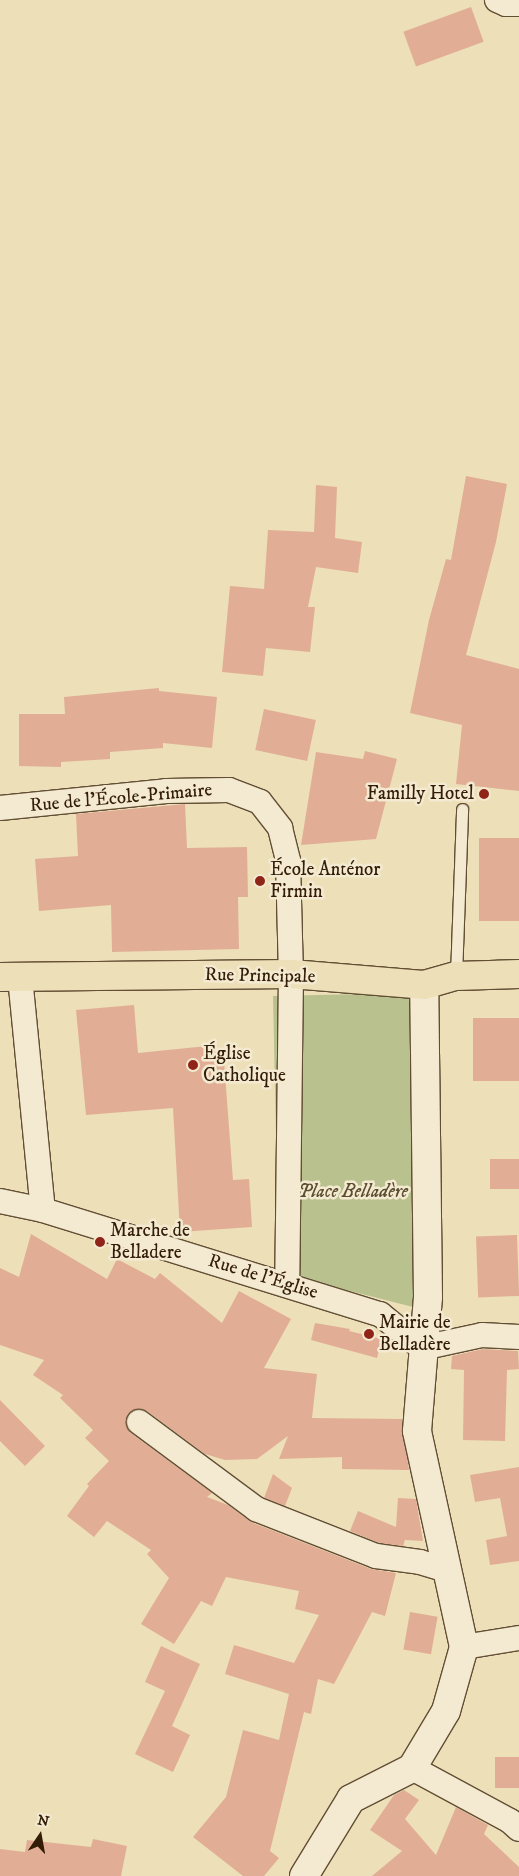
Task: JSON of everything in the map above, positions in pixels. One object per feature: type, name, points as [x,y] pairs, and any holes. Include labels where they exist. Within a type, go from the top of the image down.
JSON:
[{"type":"main road","name":"Rue Principale","points":[[10,977],[291,974],[424,986],[456,976],[519,974]]},
{"type":"street","points":[[497,0],[506,4],[519,4]]},
{"type":"street","name":"Rue de l'École-Primaire","points":[[0,808],[175,791],[230,790],[260,802],[280,828],[288,861],[291,974],[287,1284]]},
{"type":"street","points":[[10,977],[43,1210]]},
{"type":"street","points":[[304,1876],[351,1799],[412,1768],[446,1711],[464,1647],[417,1431],[422,1348],[428,1296],[424,986]]},
{"type":"street","name":"Rue de l'Église","points":[[0,1201],[43,1210],[380,1314],[422,1348]]},
{"type":"street","points":[[422,1348],[482,1335],[519,1337]]},
{"type":"street","points":[[139,1422],[256,1509],[376,1556],[420,1562],[446,1570]]},
{"type":"street","points":[[464,1647],[519,1638]]},
{"type":"street","points":[[412,1768],[510,1821],[519,1829]]},
{"type":"lane","points":[[456,976],[462,809]]},
{"type":"green space","name":"Place Belladère","points":[[408,993],[430,1193],[421,1309],[279,1273],[273,996]]},
{"type":"building","points":[[471,7],[484,42],[416,66],[403,32]]},
{"type":"building","points":[[466,476],[507,484],[496,542],[466,655],[519,669],[519,791],[456,784],[462,725],[410,713],[429,620],[446,559],[451,560]]},
{"type":"building","points":[[316,485],[337,487],[335,538],[362,542],[358,573],[316,567],[308,607],[315,607],[310,652],[266,648],[263,676],[222,672],[230,586],[264,589],[268,530],[314,532]]},
{"type":"building","points":[[159,688],[159,691],[217,697],[212,748],[163,743],[163,748],[110,752],[110,759],[61,762],[61,767],[19,766],[19,714],[65,714],[64,697]]},
{"type":"building","points":[[264,709],[316,720],[307,761],[255,750]]},
{"type":"building","points":[[365,751],[397,759],[376,839],[301,845],[316,752],[363,759]]},
{"type":"building","points":[[185,804],[187,848],[247,847],[248,897],[238,897],[239,949],[112,952],[111,905],[39,911],[35,859],[78,856],[76,814]]},
{"type":"building","points":[[479,838],[519,838],[519,921],[479,921]]},
{"type":"building","points":[[134,1005],[138,1053],[217,1045],[218,1061],[224,1061],[233,1180],[249,1179],[252,1227],[180,1232],[173,1108],[86,1115],[76,1010]]},
{"type":"building","points":[[473,1018],[519,1018],[519,1081],[473,1081]]},
{"type":"building","points":[[490,1159],[519,1159],[519,1189],[490,1189]]},
{"type":"building","points":[[31,1234],[107,1279],[117,1259],[155,1279],[160,1273],[222,1323],[239,1291],[291,1319],[264,1368],[317,1374],[312,1418],[402,1419],[409,1470],[342,1469],[342,1457],[279,1459],[288,1436],[257,1459],[225,1460],[205,1454],[147,1411],[133,1410],[125,1420],[131,1433],[212,1493],[207,1497],[228,1505],[251,1522],[371,1569],[396,1573],[385,1616],[372,1612],[334,1684],[318,1679],[311,1714],[304,1712],[270,1851],[279,1858],[264,1876],[243,1876],[193,1837],[226,1797],[243,1730],[279,1740],[289,1694],[225,1674],[234,1645],[294,1663],[319,1615],[295,1609],[299,1591],[226,1577],[212,1606],[201,1601],[174,1644],[141,1624],[169,1578],[147,1554],[151,1550],[107,1521],[94,1537],[67,1516],[89,1486],[87,1484],[109,1461],[85,1438],[93,1430],[60,1398],[63,1395],[33,1375],[44,1360],[0,1345],[0,1268],[19,1277]]},
{"type":"building","points":[[517,1235],[519,1296],[478,1297],[476,1236]]},
{"type":"building","points":[[315,1323],[350,1329],[349,1331],[382,1339],[377,1358],[311,1340]]},
{"type":"building","points":[[483,1349],[518,1351],[519,1369],[507,1370],[505,1441],[463,1440],[464,1370],[451,1369],[452,1356]]},
{"type":"building","points":[[0,1400],[45,1446],[25,1466],[0,1441]]},
{"type":"building","points":[[519,1467],[519,1561],[490,1565],[486,1540],[507,1536],[500,1498],[475,1502],[470,1475]]},
{"type":"building","points":[[273,1474],[292,1488],[285,1506],[264,1498]]},
{"type":"building","points":[[398,1498],[416,1499],[423,1541],[405,1540],[403,1546],[379,1543],[350,1531],[358,1511],[396,1527]]},
{"type":"building","points":[[410,1612],[438,1617],[431,1654],[403,1649]]},
{"type":"building","points":[[161,1646],[200,1664],[172,1726],[190,1735],[173,1772],[135,1754],[165,1691],[145,1682]]},
{"type":"building","points":[[495,1757],[519,1757],[519,1788],[495,1788]]},
{"type":"building","points":[[404,1790],[419,1800],[405,1819],[436,1855],[456,1807],[488,1825],[484,1834],[519,1867],[519,1876],[372,1876],[402,1851],[370,1830],[394,1795]]},
{"type":"building","points":[[93,1839],[127,1846],[121,1876],[0,1876],[0,1849],[25,1852],[27,1840],[91,1847]]},
{"type":"place","name":"Familly Hotel","points":[[484,794]]},
{"type":"place","name":"École Anténor Firmin","points":[[260,881]]},
{"type":"place","name":"Église Catholique","points":[[193,1065]]},
{"type":"place","name":"Marche de Belladere","points":[[100,1242]]},
{"type":"place","name":"Mairie de Belladère","points":[[369,1334]]}]
